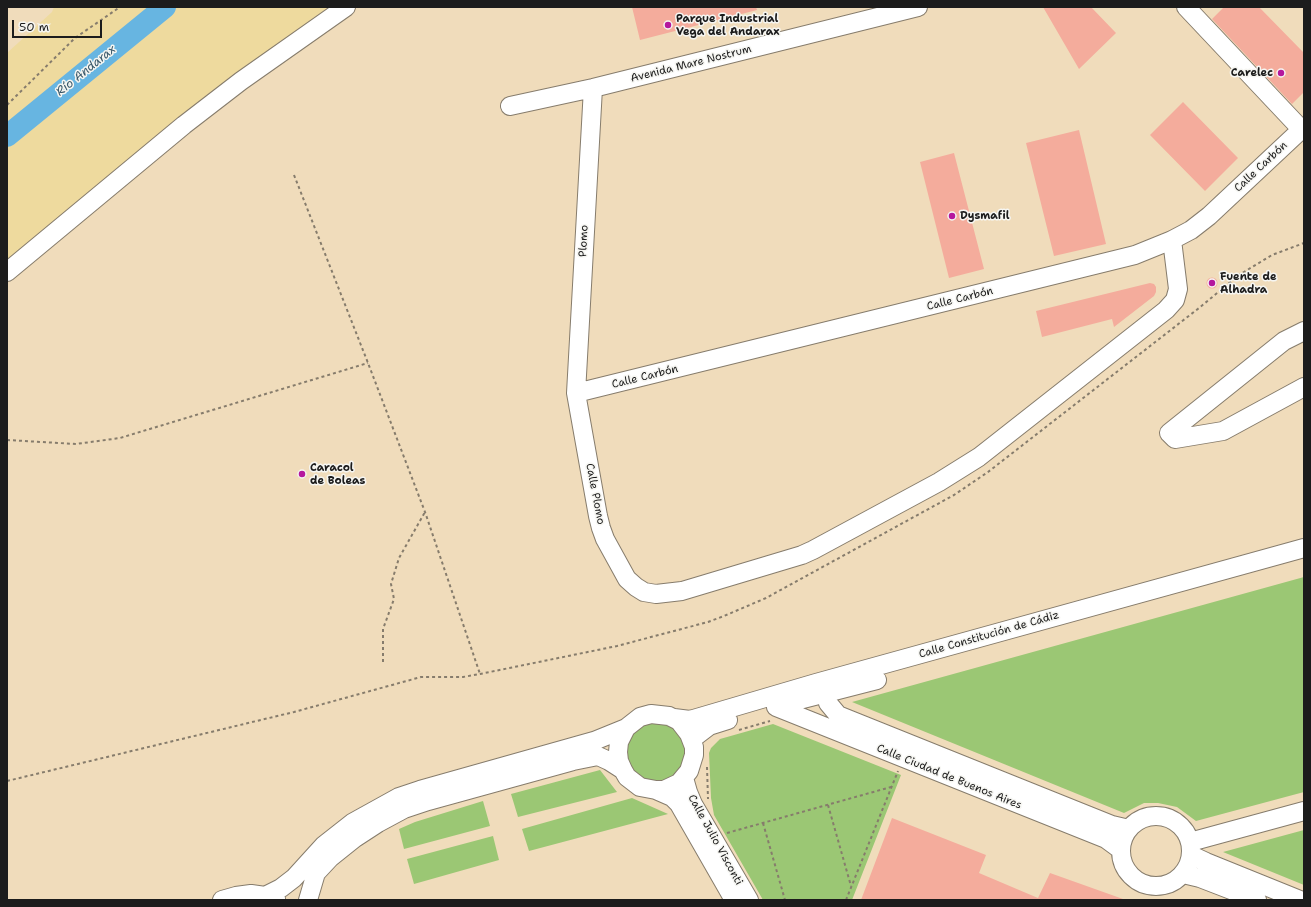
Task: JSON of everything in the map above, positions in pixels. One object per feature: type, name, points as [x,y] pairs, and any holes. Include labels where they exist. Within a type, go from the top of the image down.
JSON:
[{"type":"street","points":[[7,272],[184,125],[241,81],[346,7]]},
{"type":"street","name":"Avenida Mare Nostrum","points":[[510,106],[593,88],[918,7]]},
{"type":"street","points":[[1186,7],[1303,128]]},
{"type":"street","name":"Plomo","points":[[576,393],[593,88]]},
{"type":"street","name":"Calle Carbón","points":[[576,393],[1135,255],[1172,240],[1191,230],[1209,216],[1303,128]]},
{"type":"street","name":"Calle Plomo","points":[[576,393],[598,516],[605,539],[627,579],[636,587],[644,592],[656,594],[682,591],[802,555],[939,482],[979,457],[1166,310],[1175,300],[1178,289],[1172,240]]},
{"type":"street","points":[[1304,331],[1284,341],[1169,433],[1176,439],[1223,431],[1304,386]]},
{"type":"street","name":"Calle Constitución de Cádiz","points":[[692,739],[709,726],[775,714],[821,688],[1304,548]]},
{"type":"street","name":"Calle Constitución de Cádiz","points":[[674,718],[690,720],[821,688],[1042,632],[1304,560]]},
{"type":"street","name":"Calle Ciudad de Buenos Aires","points":[[821,688],[828,703],[838,715],[1112,825],[1129,829]]},
{"type":"street","points":[[222,900],[251,894],[272,898],[281,888],[294,878],[324,845],[352,824],[399,797],[594,741],[626,728],[640,717],[651,714],[663,714],[674,718],[683,725],[692,739],[694,747],[693,759],[689,771],[684,778],[671,787],[656,790],[640,787],[627,777],[619,761],[618,752],[619,742],[626,728]]},
{"type":"street","name":"Calle Ciudad de Buenos Aires","points":[[775,714],[1106,839],[1122,850]]},
{"type":"street","points":[[308,900],[316,873],[330,858],[355,838],[404,809],[436,798],[573,761],[598,756],[623,770]]},
{"type":"street","name":"Calle Julio Visconti","points":[[684,778],[693,804],[749,900]]},
{"type":"street","name":"Calle Julio Visconti","points":[[656,790],[672,798],[678,804],[734,900]]},
{"type":"street","points":[[1191,849],[1304,811]]},
{"type":"street","points":[[1151,816],[1164,817],[1176,822],[1185,830],[1191,849],[1189,865],[1183,874],[1175,881],[1165,885],[1154,886],[1144,884],[1135,878],[1123,861],[1122,850],[1125,836],[1129,829],[1139,821],[1151,816]]},
{"type":"street","points":[[1191,849],[1206,862],[1300,900]]},
{"type":"street","points":[[1183,874],[1200,878],[1257,900]]},
{"type":"path","points":[[7,105],[75,38],[120,7]]},
{"type":"path","points":[[294,175],[425,512],[480,674]]},
{"type":"path","points":[[7,781],[294,712],[421,678],[463,677],[617,646],[708,622],[766,598],[954,496],[988,472],[1199,308],[1239,275],[1272,256],[1304,243]]},
{"type":"path","points":[[7,440],[76,444],[120,438],[368,363]]},
{"type":"path","points":[[383,662],[383,629],[394,599],[391,584],[399,558],[425,512]]},
{"type":"path","points":[[735,731],[772,720],[775,714]]},
{"type":"path","points":[[706,760],[708,806]]},
{"type":"path","points":[[846,900],[898,771],[902,773]]},
{"type":"path","points":[[722,835],[891,787]]},
{"type":"path","points":[[828,805],[851,887]]},
{"type":"path","points":[[763,823],[785,900]]},
{"type":"green space","points":[[1304,577],[1304,792],[1196,821],[1177,807],[1158,803],[1144,803],[1124,813],[852,702]]},
{"type":"green space","points":[[656,723],[673,728],[681,736],[686,753],[681,770],[673,778],[656,783],[639,778],[631,770],[626,753],[631,736],[639,728]]},
{"type":"green space","points":[[773,724],[901,775],[852,900],[763,900],[714,815],[711,798],[709,753],[711,748],[720,739]]},
{"type":"green space","points":[[600,770],[617,792],[518,817],[511,794]]},
{"type":"green space","points":[[632,798],[668,814],[529,851],[522,829]]},
{"type":"green space","points":[[483,801],[490,826],[404,849],[399,829],[415,822]]},
{"type":"green space","points":[[1304,830],[1304,885],[1223,852]]},
{"type":"green space","points":[[493,836],[499,860],[414,884],[407,859]]},
{"type":"sand","points":[[54,7],[333,7],[260,58],[7,260],[7,53],[52,12]]},
{"type":"building","name":"Parque Industrial Vega del Andarax","points":[[632,7],[756,7],[757,10],[640,40]]},
{"type":"building","points":[[1043,7],[1091,7],[1116,33],[1079,69]]},
{"type":"building","name":"Carelec","points":[[1224,7],[1259,7],[1304,53],[1304,92],[1292,104],[1212,19]]},
{"type":"building","points":[[1183,102],[1238,158],[1205,191],[1150,135]]},
{"type":"building","points":[[1079,130],[1106,244],[1054,256],[1026,143]]},
{"type":"building","name":"Dysmafil","points":[[954,153],[984,269],[949,278],[920,162]]},
{"type":"building","name":"Fuente de Alhadra","points":[[1212,277],[1216,279],[1218,283],[1216,287],[1212,289],[1208,287],[1206,283],[1208,279]]},
{"type":"building","points":[[1150,283],[1154,284],[1156,287],[1154,296],[1114,327],[1112,319],[1042,337],[1036,311]]},
{"type":"building","points":[[892,818],[986,855],[979,873],[1038,898],[1050,873],[1123,899],[861,900]]},
{"type":"waterway","name":"Río Andarax","points":[[7,136],[165,7]]},
{"type":"place","name":"Parque Industrial Vega del Andarax","points":[[668,25]]},
{"type":"place","name":"Carelec","points":[[1281,73]]},
{"type":"place","name":"Dysmafil","points":[[952,216]]},
{"type":"place","name":"Fuente de Alhadra","points":[[1212,283]]},
{"type":"place","name":"Caracol de Boleas","points":[[302,474]]}]
